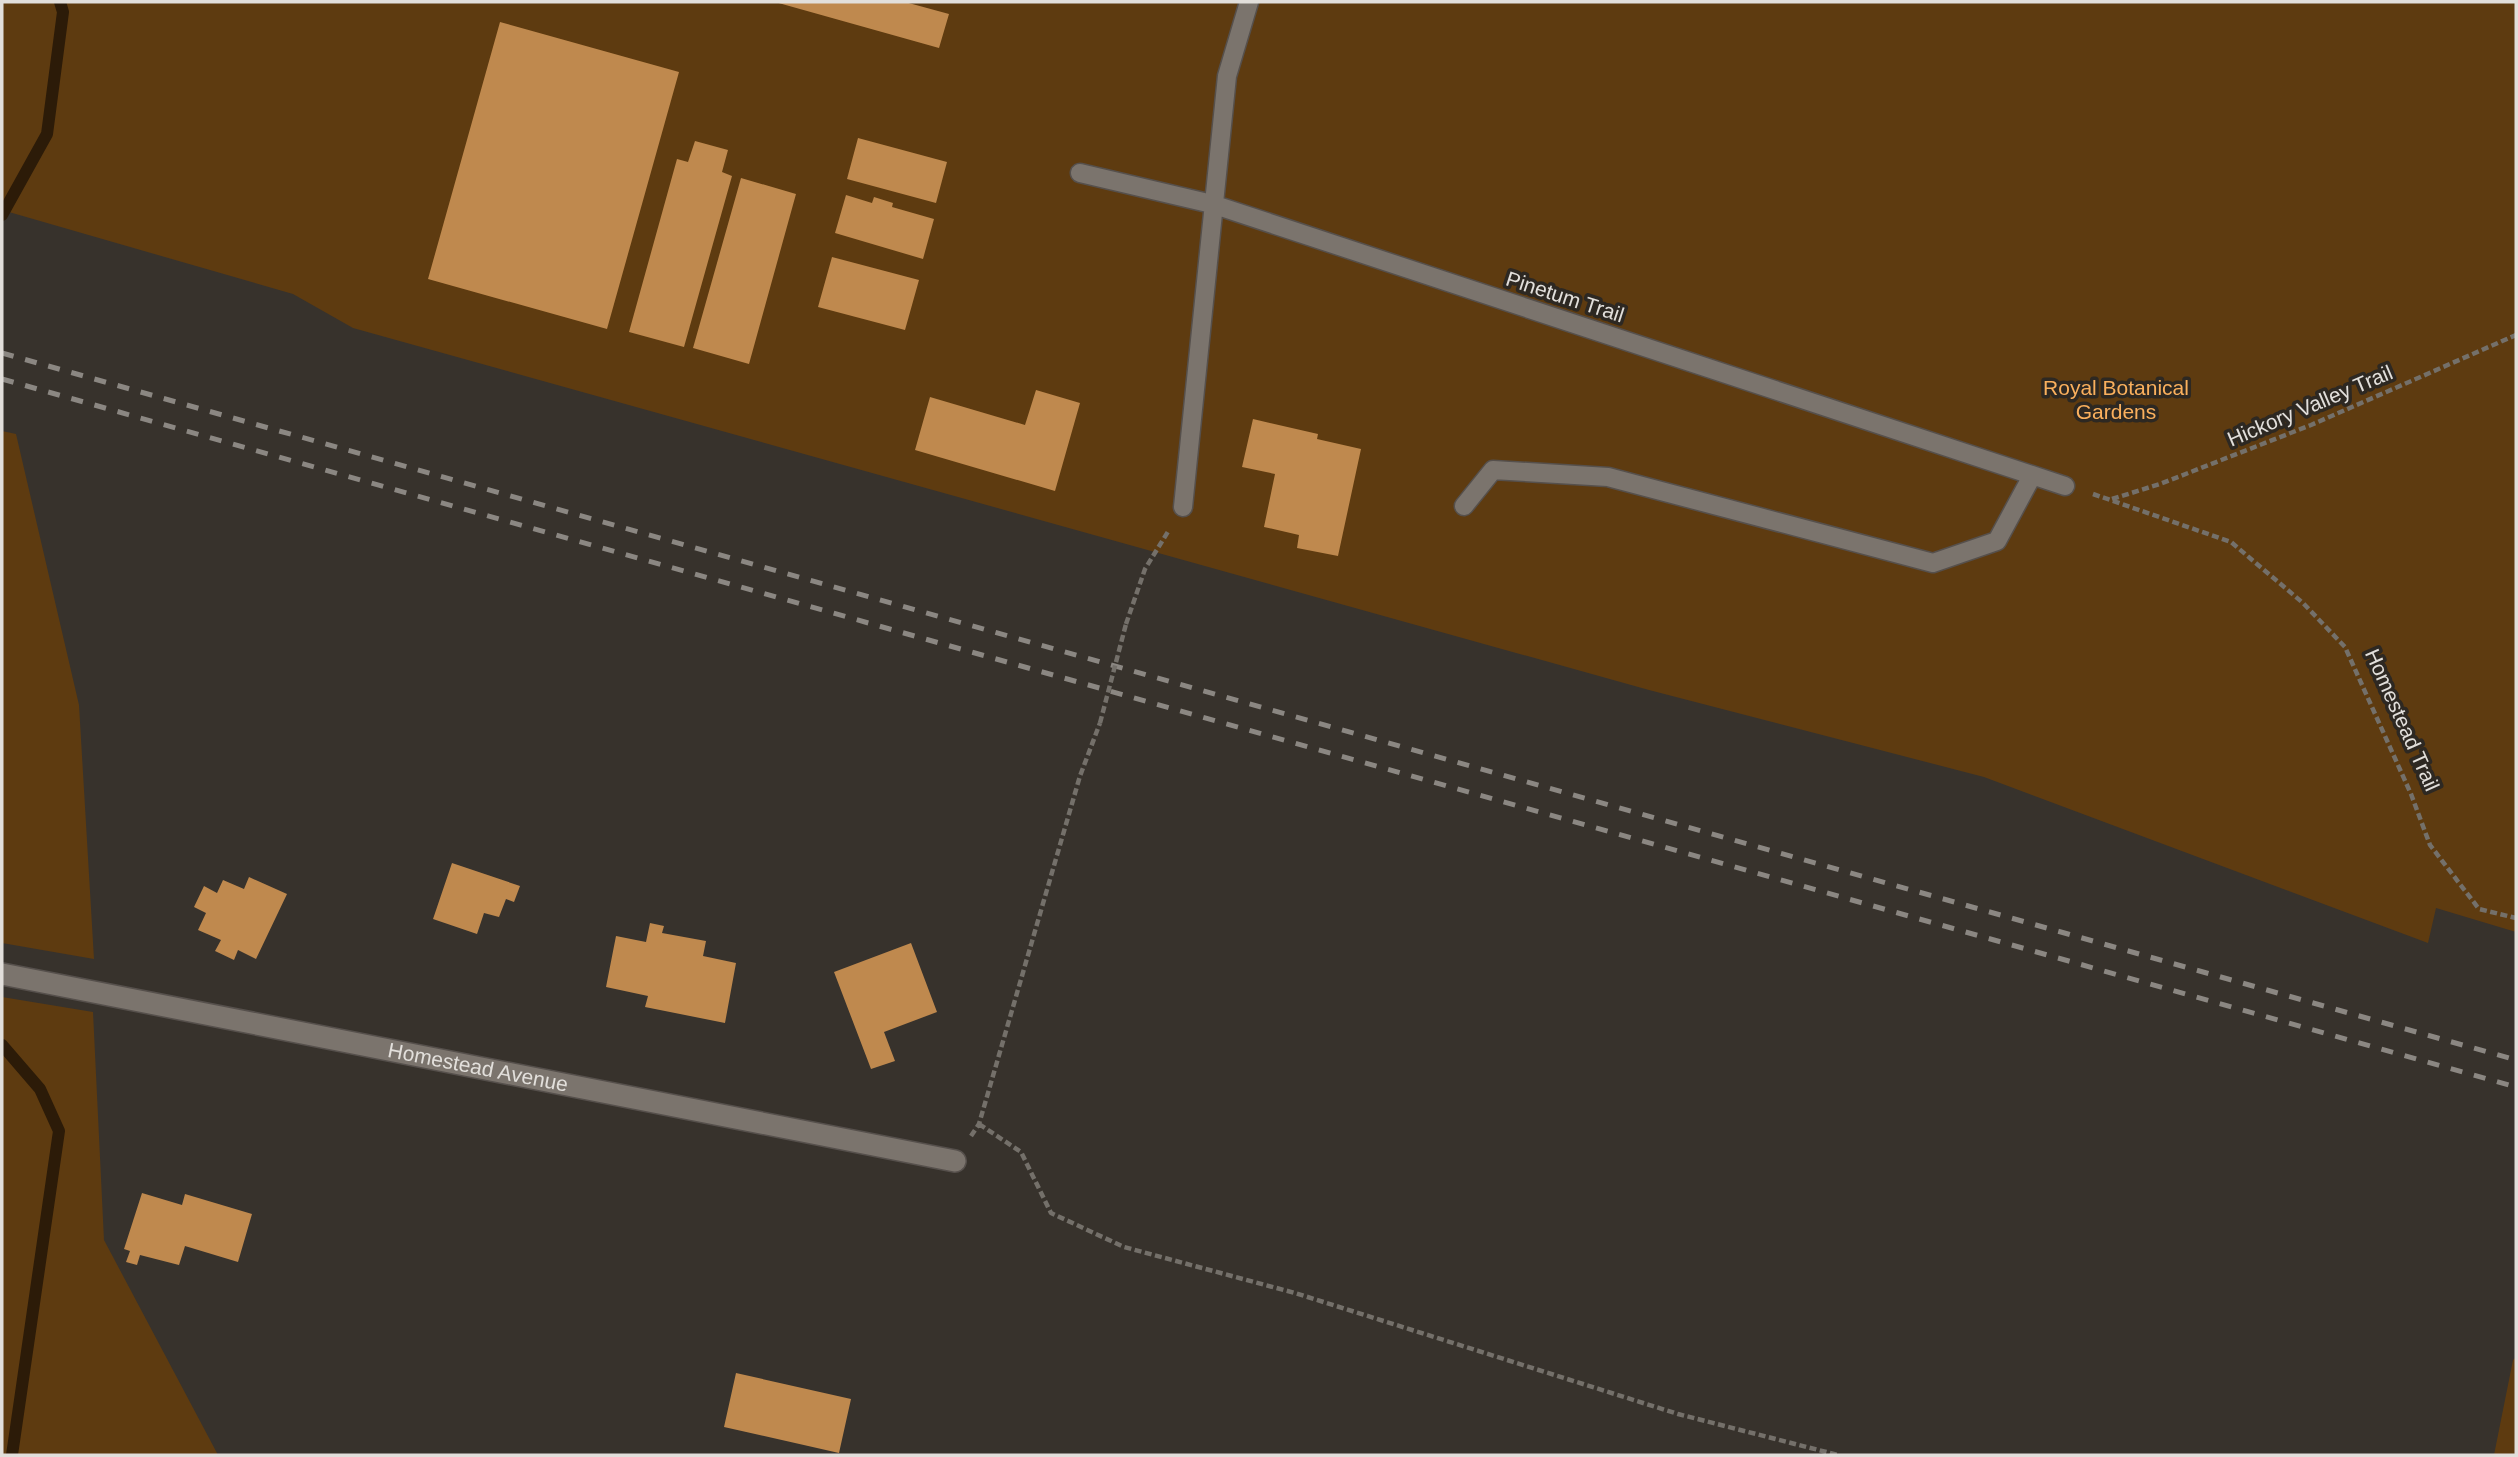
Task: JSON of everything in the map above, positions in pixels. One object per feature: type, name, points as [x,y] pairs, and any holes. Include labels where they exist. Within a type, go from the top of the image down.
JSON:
[{"type":"street","name":"Homestead Avenue","points":[[2,974],[955,1161]]},
{"type":"lane","points":[[1183,507],[1227,76],[1249,2]]},
{"type":"lane","name":"Pinetum Trail","points":[[1080,173],[1212,204],[2032,477]]},
{"type":"lane","points":[[1464,506],[1493,470],[1608,477],[1933,563],[1997,541],[2032,477],[2065,486]]},
{"type":"path","name":"Hickory Valley Trail","points":[[2112,499],[2160,484],[2311,425],[2516,335]]},
{"type":"path","name":"Homestead Trail","points":[[2112,499],[2231,542],[2303,603],[2345,647],[2411,794],[2430,845],[2479,909],[2516,918]]},
{"type":"path","points":[[955,1161],[979,1124],[1080,776],[1100,723],[1126,624],[1145,569],[1183,507]]},
{"type":"path","points":[[979,1124],[1021,1152],[1051,1213],[1124,1247],[1295,1293],[1678,1414],[1838,1455]]},
{"type":"green space","name":"Royal Botanical Gardens","points":[[2,2],[2516,2],[2516,932],[2436,908],[2428,943],[1984,777],[1649,690],[353,328],[293,294],[2,210]]},
{"type":"green space","points":[[2,431],[16,434],[79,705],[94,959],[2,943]]},
{"type":"green space","points":[[2,997],[93,1012],[104,1240],[218,1455],[2,1455]]},
{"type":"green space","points":[[2516,1357],[2516,1455],[2494,1455],[2513,1360]]},
{"type":"building","points":[[775,2],[905,2],[949,14],[939,48]]},
{"type":"building","points":[[500,22],[679,72],[607,329],[428,279]]},
{"type":"building","points":[[858,138],[947,162],[936,203],[847,179]]},
{"type":"building","points":[[695,141],[728,150],[722,172],[732,176],[684,347],[629,332],[677,159],[688,162]]},
{"type":"building","points":[[741,178],[796,194],[749,364],[693,348]]},
{"type":"building","points":[[846,195],[872,203],[874,197],[893,203],[892,207],[934,219],[923,259],[835,233]]},
{"type":"building","points":[[832,257],[919,280],[905,330],[818,307]]},
{"type":"building","points":[[1036,390],[1080,403],[1055,491],[915,450],[930,397],[1025,425]]},
{"type":"building","points":[[1253,419],[1318,434],[1317,439],[1361,449],[1338,556],[1297,548],[1299,535],[1264,527],[1275,474],[1242,467]]},
{"type":"building","points":[[452,863],[520,886],[514,902],[506,899],[499,917],[484,913],[477,934],[433,919]]},
{"type":"building","points":[[249,877],[287,894],[256,959],[238,950],[234,960],[215,951],[221,940],[198,930],[206,913],[194,907],[204,886],[217,893],[223,880],[244,889]]},
{"type":"building","points":[[650,923],[664,926],[662,933],[706,941],[703,956],[736,963],[725,1023],[645,1007],[648,996],[606,987],[616,936],[646,942]]},
{"type":"building","points":[[911,943],[937,1012],[884,1032],[895,1061],[871,1069],[834,972]]},
{"type":"building","points":[[142,1193],[182,1205],[185,1194],[252,1214],[238,1262],[185,1246],[179,1265],[140,1255],[137,1265],[126,1262],[130,1251],[124,1249]]},
{"type":"building","points":[[736,1373],[851,1399],[839,1453],[724,1427]]},
{"type":"waterway","points":[[2,215],[47,134],[63,12],[60,2]]},
{"type":"waterway","points":[[2,1045],[40,1089],[59,1131],[12,1455]]},
{"type":"railway","points":[[2,353],[2516,1060]]},
{"type":"railway","points":[[2,379],[2516,1087]]}]
